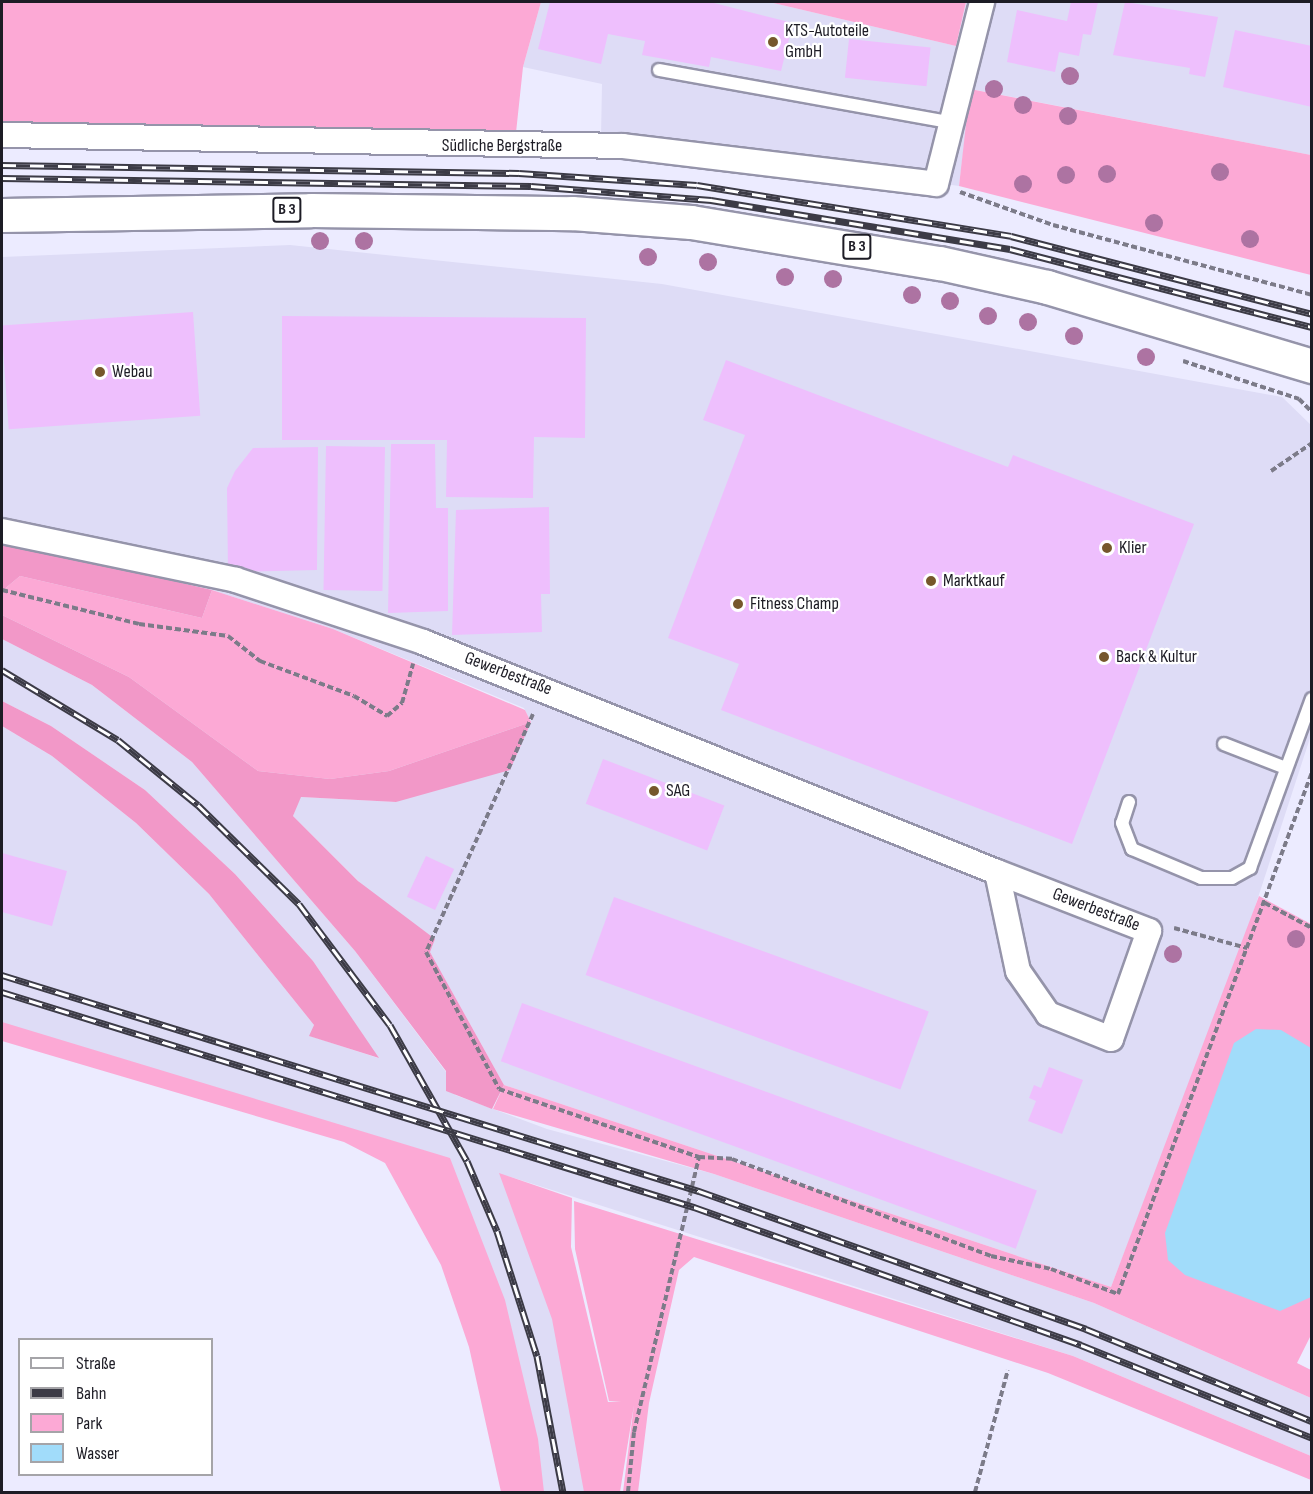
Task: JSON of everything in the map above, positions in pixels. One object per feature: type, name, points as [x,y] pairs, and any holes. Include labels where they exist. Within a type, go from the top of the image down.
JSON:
[{"type":"main road","name":"B 3","points":[[2,215],[311,210],[572,213],[691,222],[940,262],[1279,354],[1311,366]]},
{"type":"main road","points":[[1279,354],[1311,386]]},
{"type":"street","points":[[936,184],[955,123],[984,4]]},
{"type":"street","name":"Südliche Bergstraße","points":[[2,135],[623,146],[936,184]]},
{"type":"street","name":"Gewerbestraße","points":[[2,531],[236,580],[423,642],[545,688],[997,872],[1149,931],[1111,1039],[1048,1014],[1024,980],[1006,926],[997,872]]},
{"type":"lane","points":[[659,70],[955,123]]},
{"type":"lane","points":[[1129,802],[1122,823],[1132,849],[1201,878],[1232,878],[1250,868],[1311,699]]},
{"type":"lane","points":[[1224,744],[1286,768]]},
{"type":"path","points":[[936,184],[1053,225],[1311,295]]},
{"type":"path","points":[[1171,356],[1299,399],[1311,412]]},
{"type":"path","points":[[1271,471],[1311,443]]},
{"type":"path","points":[[2,590],[140,624],[228,636],[260,661],[354,696],[387,716],[402,703],[423,642]]},
{"type":"path","points":[[545,688],[426,952],[500,1089],[699,1157],[732,1159],[1091,1288],[1118,1294],[1265,903],[1311,772]]},
{"type":"path","points":[[1265,903],[1311,928]]},
{"type":"path","points":[[1149,931],[1173,927],[1247,948]]},
{"type":"path","points":[[628,1492],[634,1432],[699,1157]]},
{"type":"path","points":[[975,1492],[1008,1370]]},
{"type":"shaded area","points":[[541,2],[769,2],[956,46],[966,2],[1311,2],[1311,155],[971,89],[959,186],[601,137],[602,84],[523,67]]},
{"type":"shaded area","points":[[290,245],[662,284],[1282,397],[1311,425],[1311,735],[1238,959],[1111,1287],[504,1085],[430,952],[293,816],[300,797],[396,802],[531,722],[524,708],[333,629],[212,590],[2,542],[2,257]]},
{"type":"shaded area","points":[[2,542],[212,590],[202,618],[20,576],[2,591]]},
{"type":"shaded area","points":[[2,615],[129,677],[258,771],[330,779],[389,771],[531,722],[510,770],[396,802],[301,797],[293,816],[358,881],[435,939],[430,952],[504,1085],[492,1109],[446,1091],[446,1071],[355,951],[192,762],[92,685],[2,639]]},
{"type":"shaded area","points":[[2,639],[92,685],[192,762],[355,951],[446,1072],[455,1095],[547,1129],[714,1174],[1094,1303],[1311,1398],[1311,1456],[1073,1356],[508,1176],[555,1312],[589,1492],[534,1492],[432,1153],[2,1024],[2,726],[52,756],[136,823],[209,894],[314,1025],[310,1036],[378,1058],[313,961],[235,874],[145,790],[51,726],[2,701]]},
{"type":"shaded area","points":[[2,701],[51,726],[145,790],[235,874],[313,961],[379,1058],[309,1036],[314,1025],[209,894],[136,823],[52,756],[2,726]]},
{"type":"green space","points":[[2,2],[541,2],[523,67],[515,142],[2,128]]},
{"type":"green space","points":[[769,2],[966,2],[956,46]]},
{"type":"green space","points":[[970,89],[1311,155],[1311,275],[959,186]]},
{"type":"green space","points":[[20,576],[202,618],[212,590],[333,629],[525,710],[531,722],[389,771],[330,779],[258,771],[129,677],[2,615],[2,591]]},
{"type":"green space","points":[[1259,896],[1311,924],[1312,1333],[1297,1363],[1311,1370],[1311,1398],[1094,1303],[714,1174],[493,1109],[504,1085],[1111,1287]]},
{"type":"green space","points":[[2,1022],[450,1158],[505,1300],[538,1439],[544,1492],[501,1492],[469,1347],[441,1265],[385,1163],[344,1142],[2,1041]]},
{"type":"green space","points":[[499,1173],[572,1198],[571,1247],[608,1402],[621,1402],[609,1401],[575,1249],[574,1201],[1073,1356],[1311,1456],[1311,1480],[1048,1373],[694,1257],[679,1270],[649,1403],[638,1492],[623,1492],[634,1405],[620,1492],[584,1492],[552,1319]]},
{"type":"water","points":[[1256,1029],[1281,1030],[1311,1048],[1311,1297],[1280,1311],[1185,1275],[1168,1260],[1165,1233],[1234,1043]]},
{"type":"building","points":[[550,2],[710,2],[793,23],[781,71],[711,57],[709,67],[642,55],[645,41],[608,34],[601,64],[538,49]]},
{"type":"building","points":[[1071,2],[1098,2],[1091,35],[1083,34],[1079,56],[1059,52],[1055,72],[1007,62],[1017,10],[1067,21]]},
{"type":"building","points":[[1125,2],[1218,17],[1205,77],[1189,74],[1190,68],[1113,55]]},
{"type":"building","points":[[1235,30],[1312,46],[1312,107],[1223,87]]},
{"type":"building","points":[[849,39],[931,48],[926,86],[845,78]]},
{"type":"building","name":"Webau","points":[[193,312],[200,416],[9,429],[2,325]]},
{"type":"building","points":[[282,316],[586,318],[585,438],[534,437],[533,498],[446,497],[447,440],[282,440]]},
{"type":"building","name":"Marktkauf","points":[[726,360],[1008,467],[1013,455],[1194,524],[1072,844],[721,710],[739,664],[668,638],[745,435],[703,420]]},
{"type":"building","points":[[391,444],[435,444],[436,508],[448,508],[448,611],[388,613]]},
{"type":"building","points":[[326,446],[385,447],[382,591],[323,590]]},
{"type":"building","points":[[318,447],[317,570],[228,572],[227,488],[235,471],[253,448]]},
{"type":"building","points":[[549,507],[550,594],[541,594],[542,632],[452,635],[456,510]]},
{"type":"building","points":[[603,759],[724,806],[707,850],[586,804]]},
{"type":"building","points":[[2,853],[67,871],[52,926],[2,912]]},
{"type":"building","points":[[426,856],[454,869],[435,910],[407,897]]},
{"type":"building","points":[[614,897],[929,1012],[900,1090],[586,975]]},
{"type":"building","points":[[522,1003],[1037,1190],[1016,1249],[501,1061]]},
{"type":"building","points":[[1049,1067],[1083,1080],[1062,1134],[1028,1121],[1036,1101],[1029,1098],[1034,1085],[1041,1088]]},
{"type":"railway","points":[[2,165],[519,173],[697,185],[1011,236],[1312,314]]},
{"type":"railway","points":[[2,178],[531,186],[711,200],[1010,249],[1312,327]]},
{"type":"railway","points":[[2,670],[118,740],[198,805],[299,904],[390,1025],[467,1161],[497,1231],[537,1356],[563,1492]]},
{"type":"railway","points":[[2,975],[699,1191],[1086,1329],[1312,1421]]},
{"type":"railway","points":[[2,992],[694,1207],[1081,1345],[1312,1438]]},
{"type":"place","name":"KTS-Autoteile GmbH","points":[[773,42]]},
{"type":"place","name":"Webau","points":[[100,372]]},
{"type":"place","name":"Klier","points":[[1107,548]]},
{"type":"place","name":"Marktkauf","points":[[931,581]]},
{"type":"place","name":"Fitness Champ","points":[[738,604]]},
{"type":"place","name":"Back & Kultur","points":[[1104,657]]},
{"type":"place","name":"SAG","points":[[654,791]]}]
